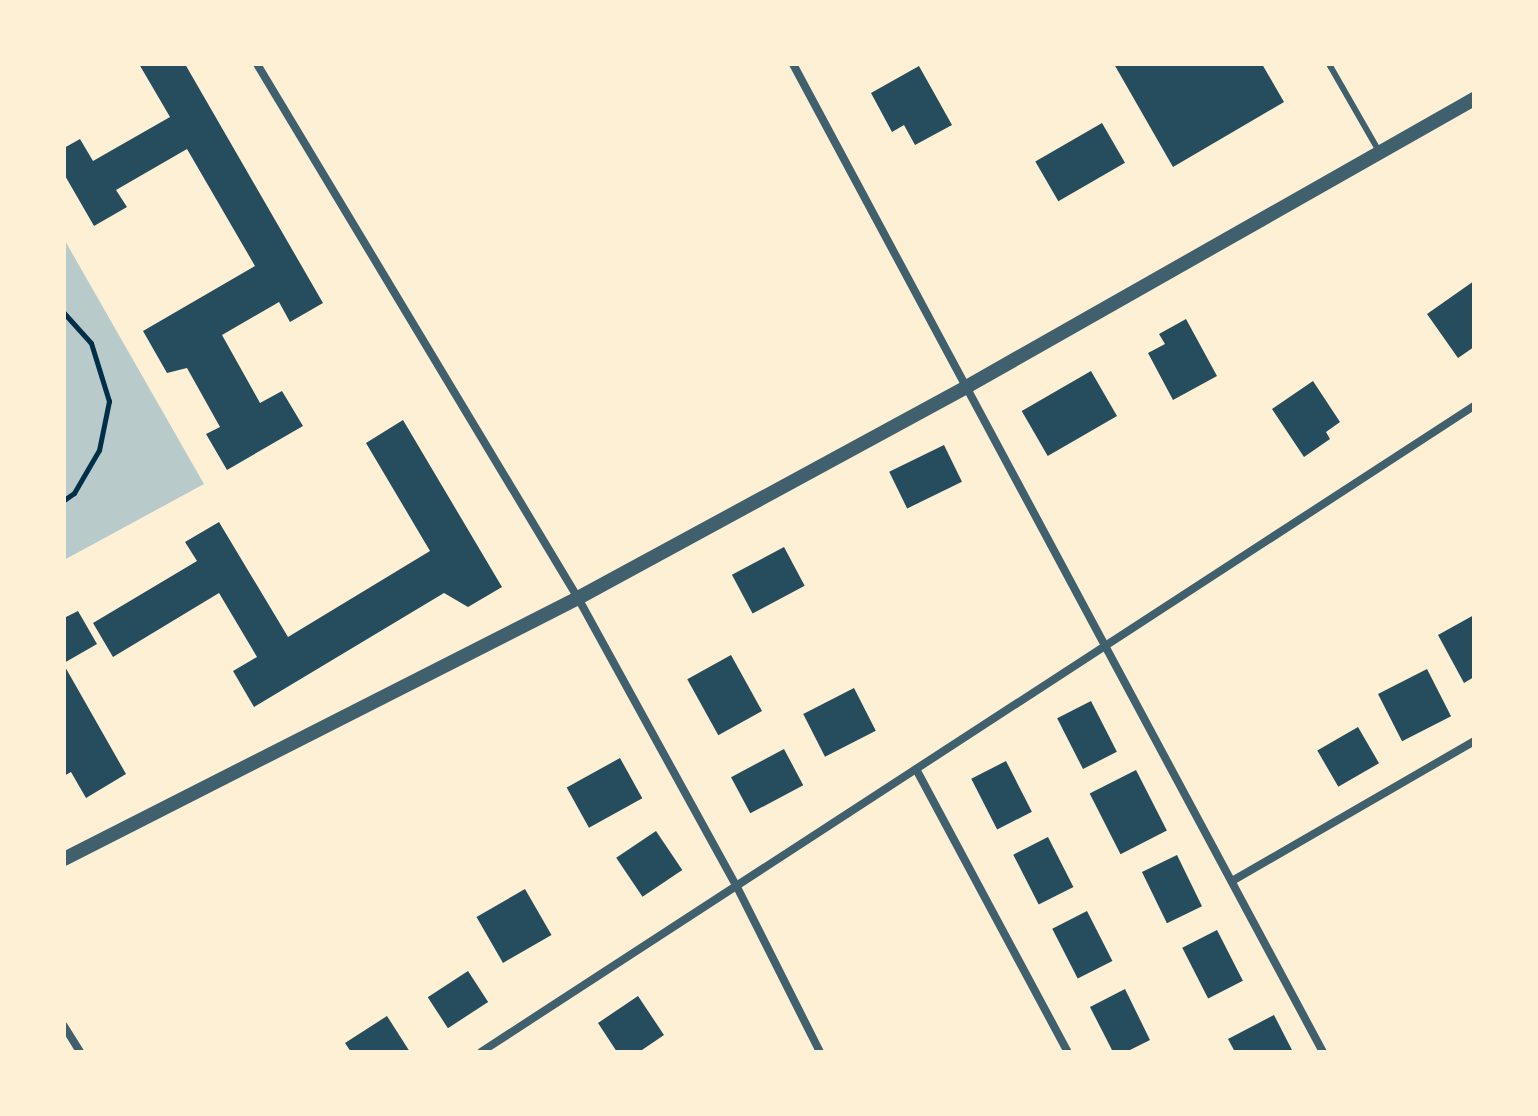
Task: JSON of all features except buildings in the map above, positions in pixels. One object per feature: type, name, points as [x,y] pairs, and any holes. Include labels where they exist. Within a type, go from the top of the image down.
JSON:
[{"type":"street","points":[[257,64],[578,598],[736,885],[820,1052]]},
{"type":"street","points":[[793,64],[968,386],[1103,647],[1323,1052]]},
{"type":"street","points":[[64,859],[578,598],[968,386],[1474,99]]},
{"type":"street","points":[[481,1052],[1474,406]]},
{"type":"street","points":[[1232,881],[1474,741]]},
{"type":"street","points":[[916,769],[1068,1052]]},
{"type":"street","points":[[64,1026],[80,1052]]},
{"type":"lane","points":[[1329,64],[1380,153]]},
{"type":"path","points":[[64,313],[91,343],[109,401],[99,450],[74,493],[64,500]]},
{"type":"shaded area","points":[[64,239],[204,484],[64,560]]}]
